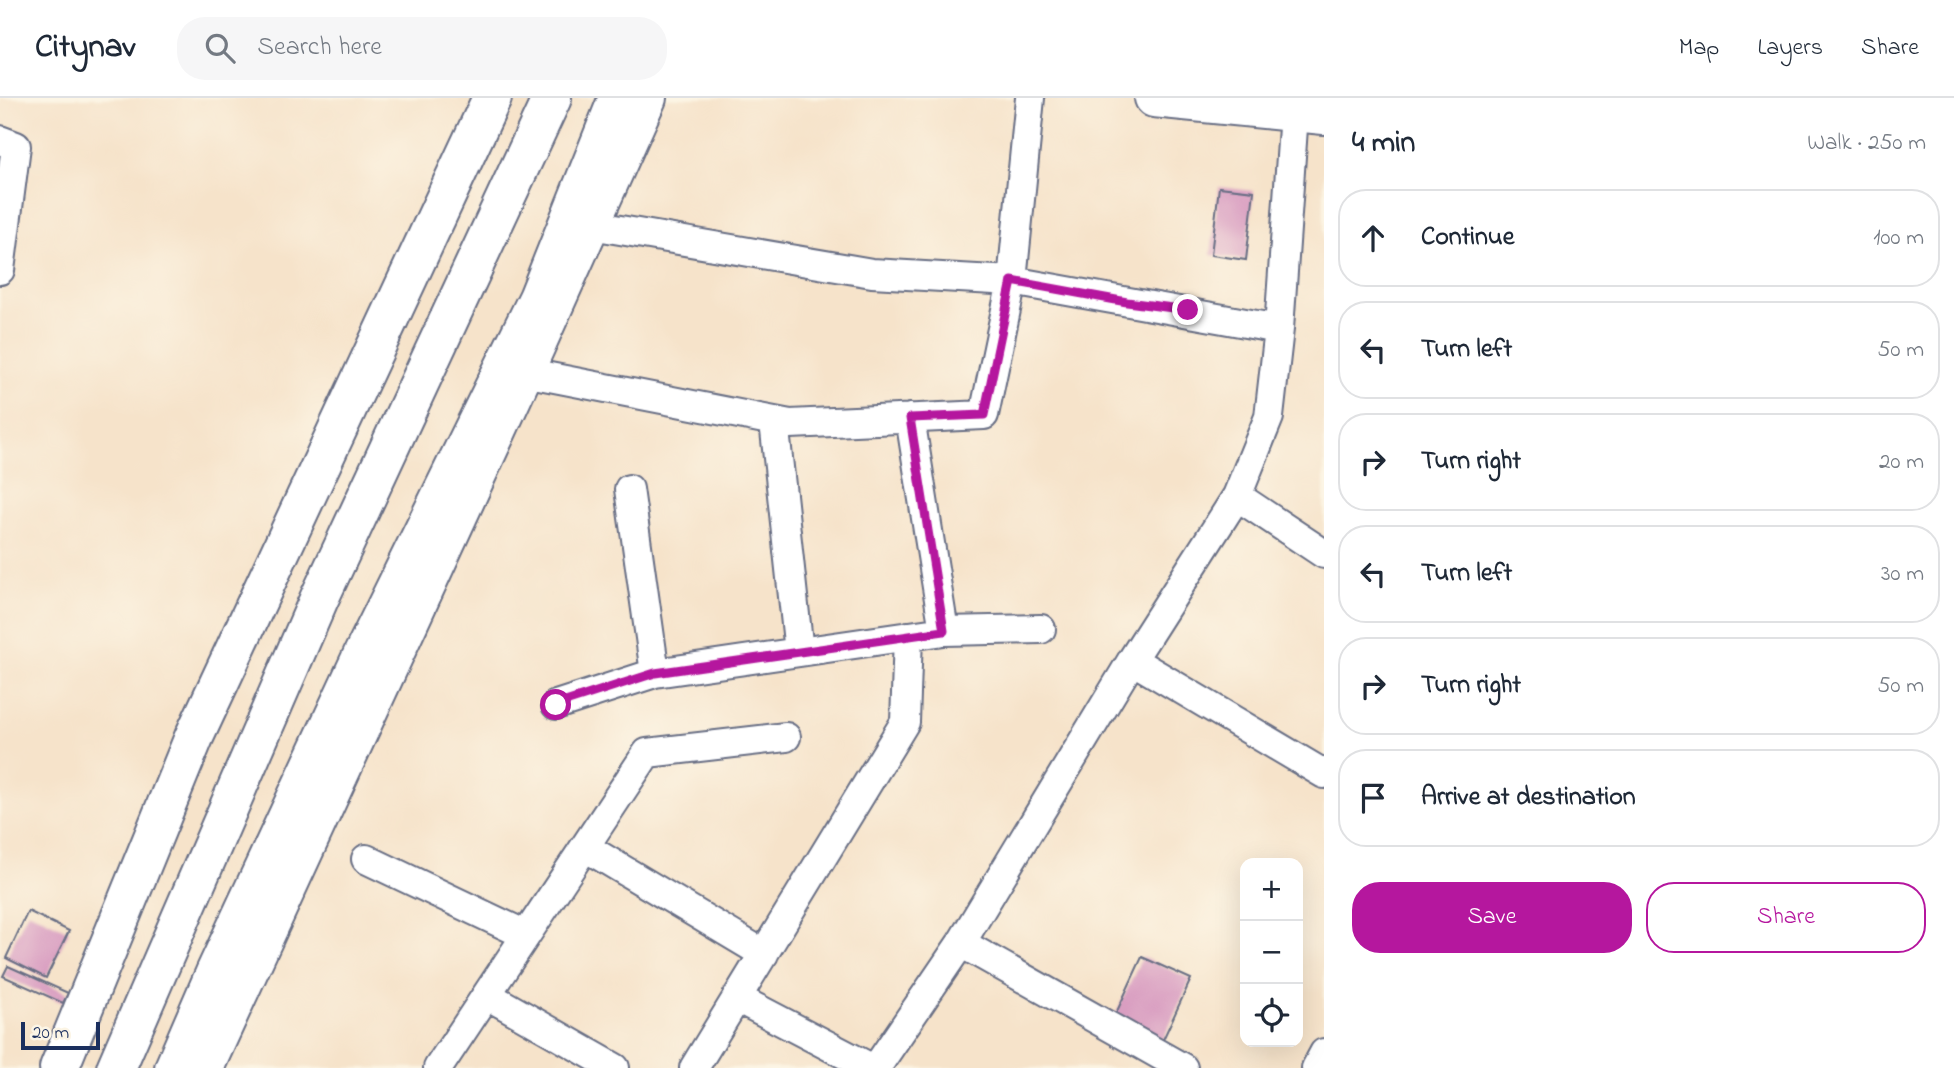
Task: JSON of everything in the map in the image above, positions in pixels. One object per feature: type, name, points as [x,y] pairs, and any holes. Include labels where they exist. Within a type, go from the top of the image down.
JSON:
[{"type":"main road","points":[[59,1068],[194,737],[492,98]]},
{"type":"main road","points":[[116,1068],[319,599],[552,98]]},
{"type":"main road","points":[[174,1068],[362,656],[538,298],[618,98]]},
{"type":"main road","points":[[204,1068],[647,98]]},
{"type":"main road","points":[[1154,98],[1316,112]]},
{"type":"street","points":[[524,372],[790,424],[984,415],[1012,281],[1030,98]]},
{"type":"street","points":[[876,1068],[961,943],[1132,660],[1237,496],[1269,417],[1279,329],[1316,112]]},
{"type":"street","points":[[0,140],[16,146],[0,270]]},
{"type":"street","points":[[590,225],[872,273],[1012,281],[1188,310],[1279,329]]},
{"type":"street","points":[[910,418],[944,631]]},
{"type":"street","points":[[774,421],[799,652]]},
{"type":"street","points":[[629,489],[655,673]]},
{"type":"street","points":[[1237,496],[1324,554]]},
{"type":"street","points":[[556,705],[655,673],[944,631],[1041,629]]},
{"type":"street","points":[[694,1068],[905,722],[908,636]]},
{"type":"street","points":[[1132,660],[1324,774]]},
{"type":"street","points":[[438,1068],[647,753],[786,737]]},
{"type":"street","points":[[585,847],[764,954]]},
{"type":"street","points":[[366,859],[526,935]]},
{"type":"street","points":[[961,943],[1183,1068]]},
{"type":"street","points":[[486,995],[615,1068]]},
{"type":"street","points":[[737,998],[871,1068]]},
{"type":"street","points":[[1316,1068],[1324,1053]]},
{"type":"building","points":[[1219,187],[1254,191],[1246,260],[1211,255]]},
{"type":"building","points":[[28,911],[69,931],[46,978],[6,958]]},
{"type":"building","points":[[1142,957],[1191,979],[1161,1044],[1112,1022]]},
{"type":"building","points":[[8,966],[68,993],[63,1003],[3,976]]},
{"type":"route","points":[[556,705],[655,673],[944,631],[910,418],[984,415],[1012,281],[1188,310]]}]
